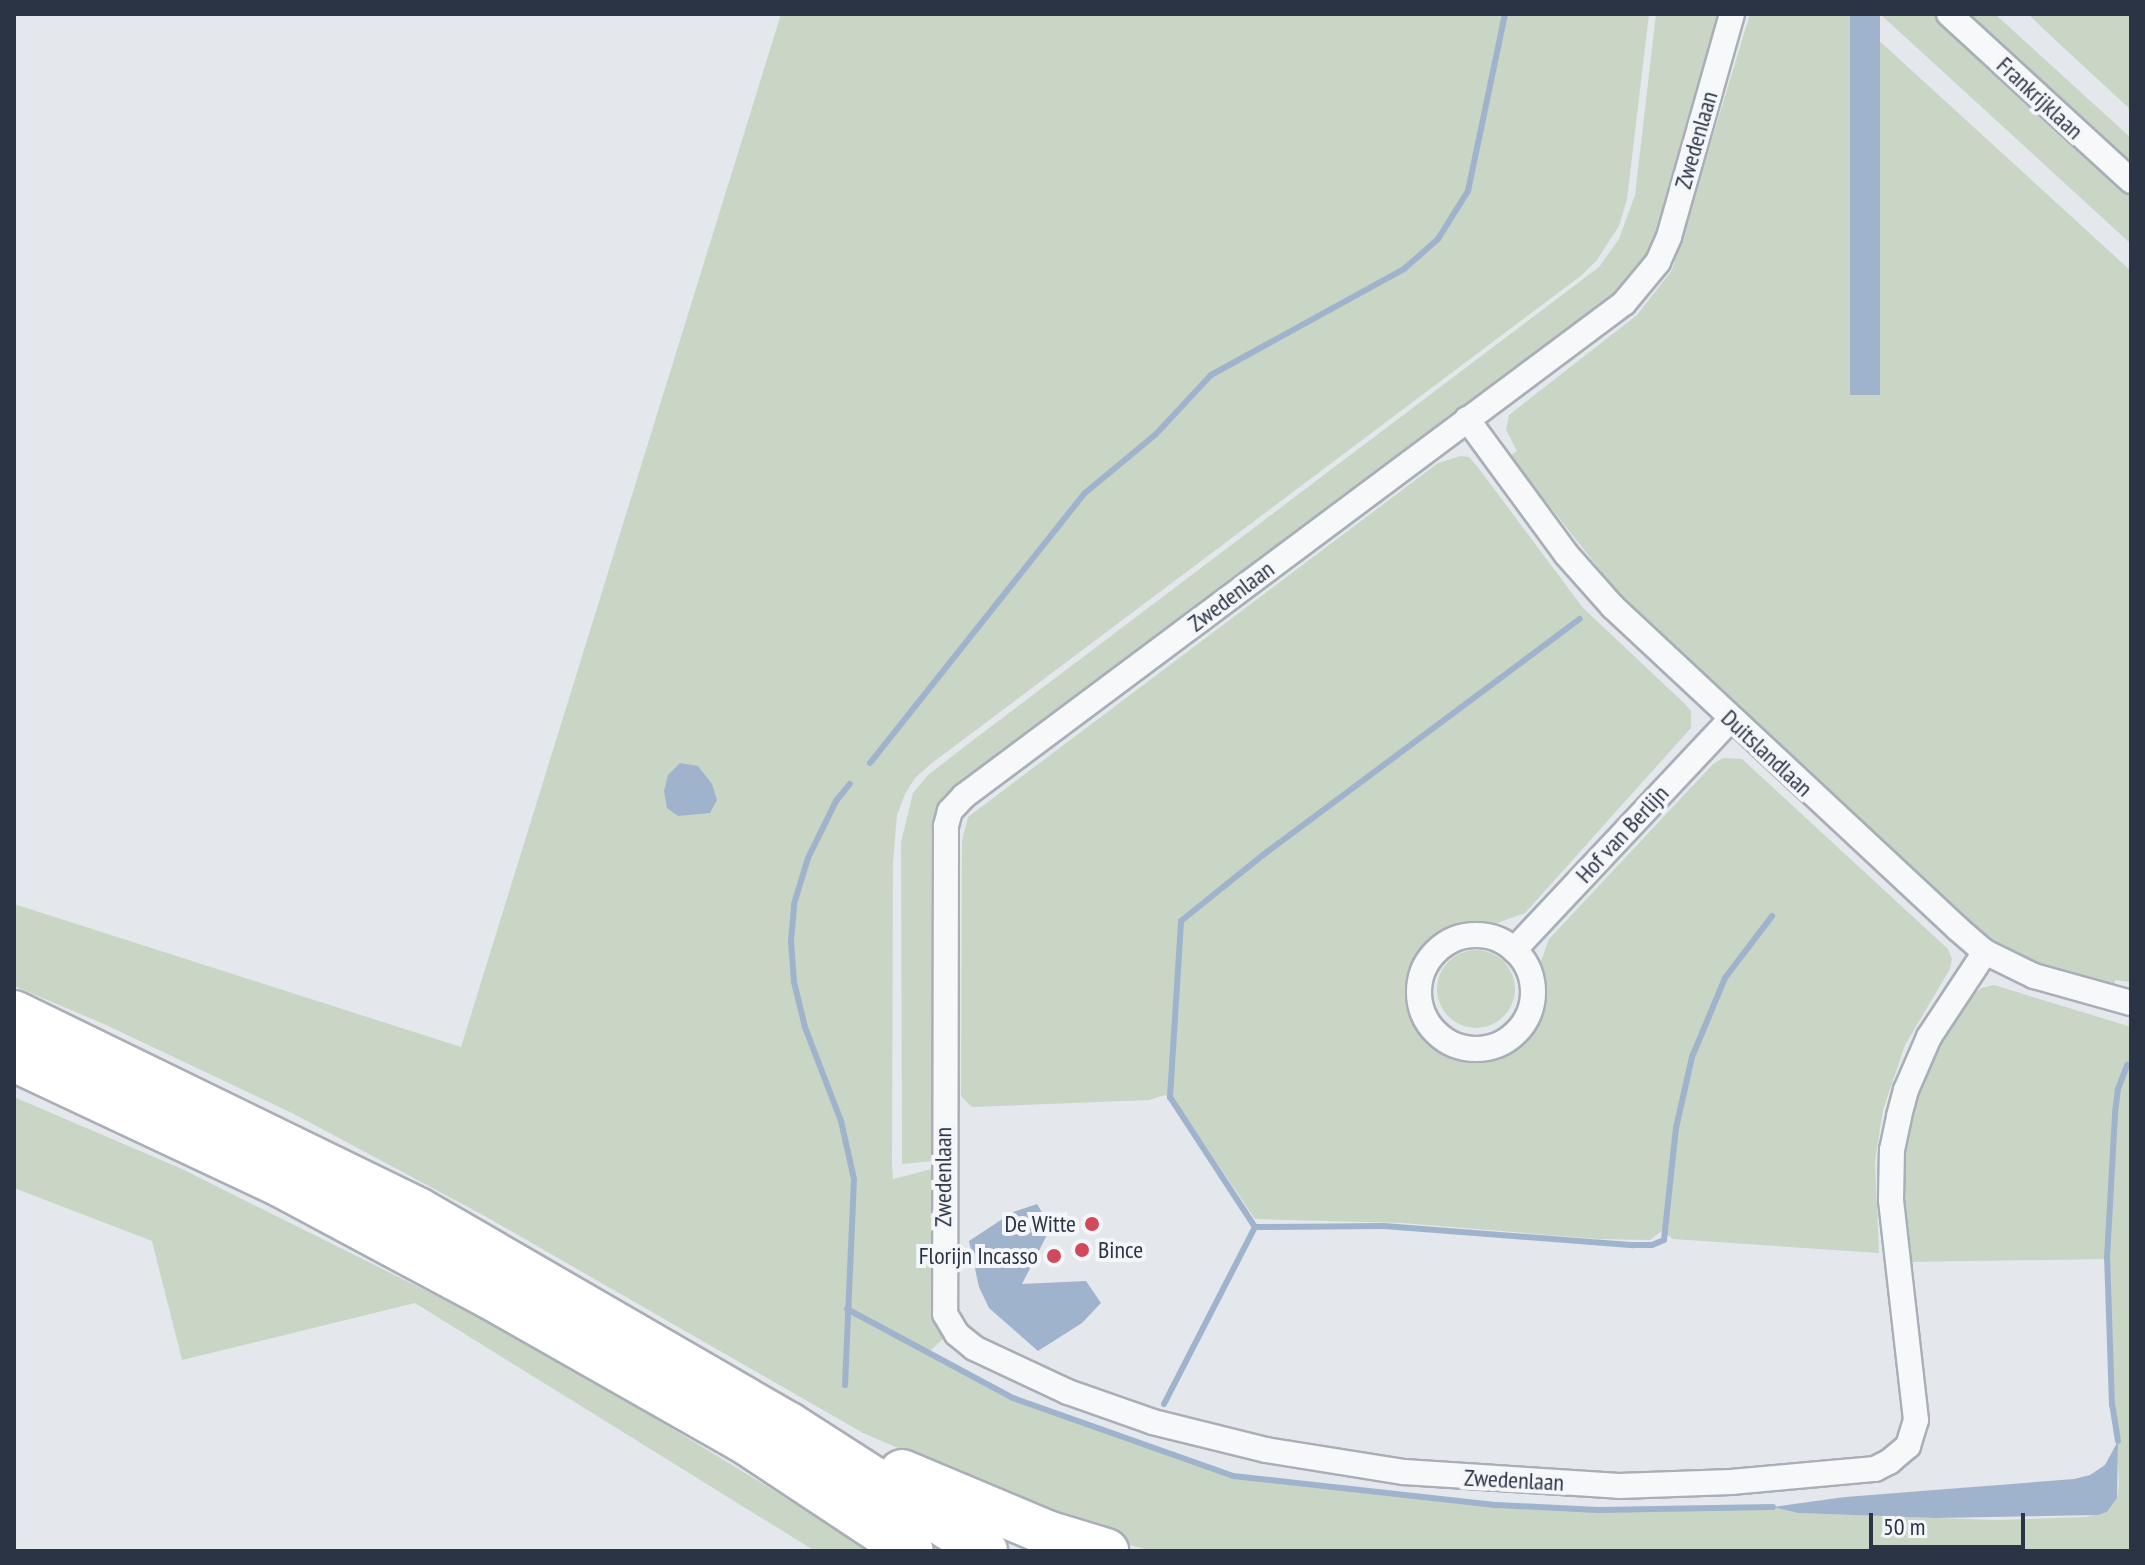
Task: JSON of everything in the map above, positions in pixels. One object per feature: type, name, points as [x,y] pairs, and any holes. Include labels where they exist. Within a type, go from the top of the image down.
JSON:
[{"type":"highway","points":[[14,1013],[418,1210],[789,1425],[985,1551]]},
{"type":"highway","points":[[14,1059],[280,1184],[491,1297],[743,1440],[911,1551]]},
{"type":"highway","points":[[789,1425],[1047,1533],[1106,1551]]},
{"type":"street","name":"Zwedenlaan","points":[[1732,14],[1669,237],[1658,262],[1624,303],[964,796],[950,811],[946,826],[943,1299],[950,1325],[963,1341],[1068,1392],[1153,1422],[1266,1450],[1404,1472],[1619,1486],[1731,1482],[1875,1469],[1908,1446],[1916,1420],[1891,1200],[1892,1150],[1899,1116],[1906,1090],[1929,1037],[1985,952]]},
{"type":"street","name":"Frankrijklaan","points":[[1949,14],[2131,181]]},
{"type":"street","name":"Duitslandlaan","points":[[1467,419],[1591,584],[1730,720],[1985,952],[2034,976],[2131,1003]]},
{"type":"street","name":"Hof van Berlijn","points":[[1514,950],[1730,720]]},
{"type":"street","points":[[1472,935],[1489,936],[1514,950],[1531,976],[1533,995],[1528,1015],[1517,1031],[1501,1043],[1482,1048],[1462,1047],[1433,1028],[1423,1013],[1420,987],[1428,962],[1439,948],[1472,935]]},
{"type":"green space","points":[[781,14],[1649,14],[1627,199],[1619,226],[1597,260],[1582,275],[932,763],[915,778],[905,794],[897,815],[893,862],[892,1164],[893,1179],[932,1169],[932,1308],[944,1338],[930,1351],[969,1376],[1040,1409],[1233,1476],[1497,1505],[1598,1510],[1773,1507],[1798,1513],[1996,1520],[2085,1517],[2107,1512],[2117,1498],[2119,1483],[2107,1259],[1907,1262],[1902,1170],[1911,1110],[1934,1047],[1965,996],[1969,1000],[1981,988],[1994,985],[2131,1027],[2131,1551],[1152,1551],[1119,1542],[863,1433],[483,1215],[294,1114],[104,1024],[14,986],[14,904],[461,1047]]},
{"type":"green space","points":[[1656,14],[1723,14],[1659,234],[1633,278],[1604,307],[1462,406],[965,783],[936,970],[933,1161],[902,1164],[901,842],[913,793],[928,775],[968,744],[1599,267],[1619,239],[1635,195]]},
{"type":"green space","points":[[1750,14],[1850,14],[2131,271],[2131,982],[2115,980],[2114,987],[2029,960],[1986,936],[1615,589],[1510,456],[1517,451],[1506,430],[1509,415],[1637,315],[1672,270]]},
{"type":"green space","points":[[1880,14],[1934,14],[2131,197],[2131,244]]},
{"type":"green space","points":[[1968,14],[1995,14],[2131,138],[2131,166]]},
{"type":"green space","points":[[2028,14],[2131,14],[2131,110],[2052,37]]},
{"type":"green space","points":[[1461,456],[1469,457],[1477,466],[1583,608],[1691,711],[1691,728],[1525,913],[1497,923],[1465,922],[1449,926],[1417,952],[1406,983],[1408,1004],[1416,1026],[1429,1043],[1458,1060],[1490,1060],[1522,1044],[1534,1033],[1545,1003],[1541,961],[1549,939],[1713,764],[1723,758],[1742,759],[1948,949],[1952,959],[1950,969],[1905,1045],[1883,1110],[1875,1161],[1879,1253],[1673,1239],[1662,1231],[1650,1240],[1599,1239],[1402,1223],[1255,1219],[1174,1099],[1165,1095],[1149,1100],[972,1107],[961,1096],[962,840],[968,817],[1438,463]]},
{"type":"green space","points":[[1476,950],[1491,953],[1503,962],[1512,974],[1515,989],[1512,1004],[1503,1016],[1491,1025],[1476,1028],[1461,1025],[1449,1016],[1440,1004],[1437,989],[1440,974],[1449,962],[1461,953]]},
{"type":"green space","points":[[14,1097],[182,1169],[535,1345],[873,1551],[815,1551],[415,1303],[182,1360],[152,1241],[14,1188]]},
{"type":"water","points":[[1850,14],[1880,14],[1880,395],[1850,395]]},
{"type":"water","points":[[680,763],[698,766],[712,784],[717,800],[710,813],[678,816],[667,808],[664,791],[668,775]]},
{"type":"water","points":[[1037,1204],[1051,1227],[1022,1284],[1086,1281],[1101,1303],[1082,1323],[1038,1351],[989,1308],[979,1287],[969,1241],[1013,1212]]},
{"type":"water","points":[[2118,1441],[2117,1498],[2107,1512],[2098,1515],[1934,1518],[1798,1513],[1773,1507],[1845,1497],[2074,1479],[2090,1475],[2105,1465]]},
{"type":"waterway","points":[[870,763],[1085,493],[1156,434],[1211,375],[1404,269],[1438,239],[1468,191],[1505,14]]},
{"type":"waterway","points":[[1164,1404],[1255,1227],[1170,1097],[1181,921],[1263,855],[1580,619]]},
{"type":"waterway","points":[[845,1385],[854,1179],[841,1121],[805,1027],[794,982],[791,941],[794,904],[808,858],[836,801],[850,784]]},
{"type":"waterway","points":[[1255,1227],[1384,1226],[1633,1245],[1652,1245],[1664,1240],[1676,1128],[1692,1057],[1725,978],[1772,916]]},
{"type":"waterway","points":[[2118,1441],[2112,1405],[2107,1258],[2115,1113],[2118,1089],[2127,1065]]},
{"type":"waterway","points":[[847,1309],[1013,1398],[1233,1476],[1497,1505],[1598,1510],[1773,1507]]},
{"type":"place","name":"De Witte","points":[[1092,1224]]},
{"type":"place","name":"Bince","points":[[1082,1250]]},
{"type":"place","name":"Florijn Incasso","points":[[1054,1256]]}]
